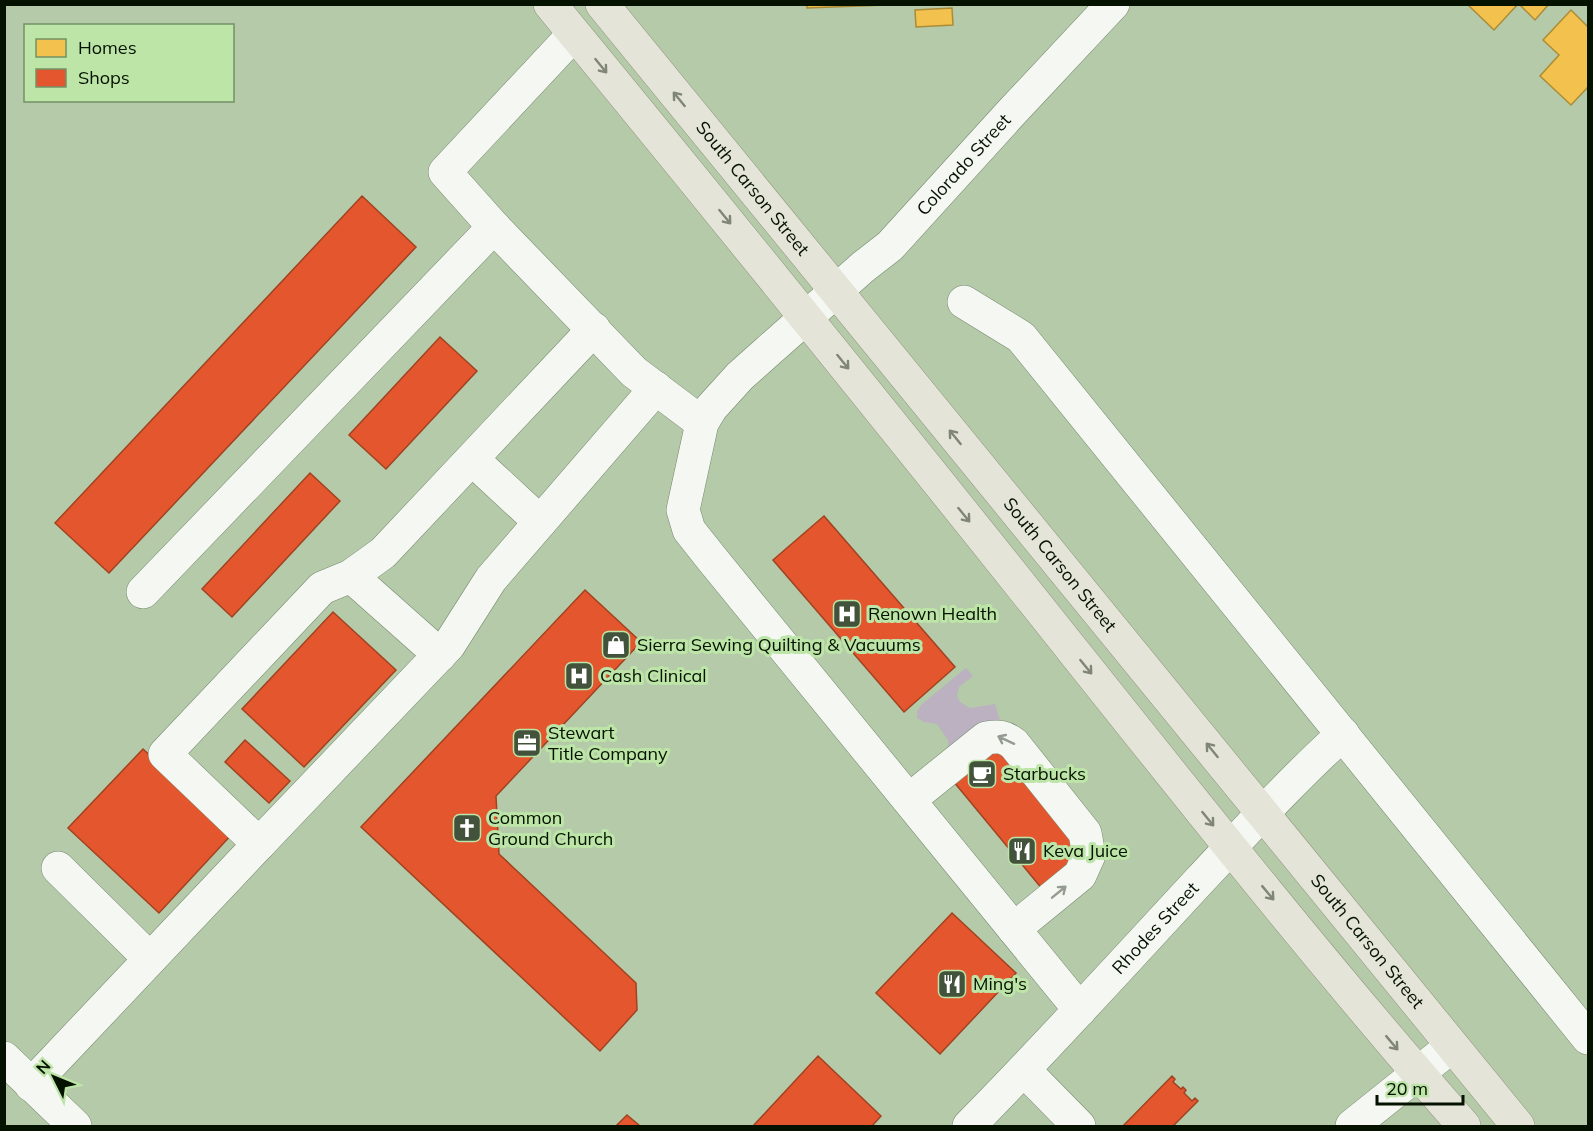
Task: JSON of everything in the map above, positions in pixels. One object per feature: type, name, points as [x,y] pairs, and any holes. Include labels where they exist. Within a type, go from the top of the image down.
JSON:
[{"type":"main road","points":[[550,4],[806,316],[1230,848],[1464,1126]]},
{"type":"main road","name":"South Carson Street","points":[[602,4],[1518,1126]]},
{"type":"street","name":"Colorado Street","points":[[702,423],[711,408],[740,376],[897,238],[1009,114],[1113,4]]},
{"type":"street","points":[[574,34],[445,172],[494,227],[634,372],[702,423],[684,510],[689,530],[1080,1010]]},
{"type":"street","points":[[143,592],[494,227]]},
{"type":"street","points":[[964,302],[1021,338],[1588,1038]]},
{"type":"street","points":[[259,844],[165,754],[322,588],[351,576],[383,553],[594,329]]},
{"type":"street","points":[[31,1085],[449,645],[491,579],[656,388]]},
{"type":"street","points":[[472,459],[540,522]]},
{"type":"street","points":[[351,576],[440,655]]},
{"type":"street","name":"Rhodes Street","points":[[969,1126],[1080,1010],[1262,812],[1303,770],[1343,734]]},
{"type":"street","points":[[909,800],[986,738],[998,736],[1014,744],[1085,833],[1089,855],[1080,875],[1014,929]]},
{"type":"street","points":[[58,868],[150,959]]},
{"type":"street","points":[[1352,1126],[1452,1046]]},
{"type":"street","points":[[4,1058],[75,1126]]},
{"type":"street","points":[[1024,1070],[1079,1126]]},
{"type":"shaded area","points":[[966,668],[973,676],[959,687],[957,696],[960,702],[970,708],[995,704],[1002,728],[948,754],[948,740],[937,724],[924,722],[917,718],[917,711],[922,704]]},
{"type":"building: Homes","points":[[807,4],[886,4],[886,5],[807,8]]},
{"type":"building: Homes","points":[[1467,4],[1518,4],[1494,30]]},
{"type":"building: Homes","points":[[1519,4],[1549,4],[1535,20]]},
{"type":"building: Homes","points":[[952,8],[953,25],[916,27],[915,10]]},
{"type":"building: Homes","points":[[1571,10],[1588,27],[1588,87],[1571,105],[1540,76],[1559,55],[1543,40]]},
{"type":"building: Shops","points":[[362,196],[416,247],[109,573],[55,523]]},
{"type":"building: Shops","points":[[440,337],[477,371],[386,469],[349,435]]},
{"type":"building: Shops","points":[[310,473],[340,501],[232,617],[202,589]]},
{"type":"building: Shops","points":[[824,516],[955,667],[904,712],[773,560]]},
{"type":"building: Shops","points":[[585,590],[641,642],[496,796],[499,854],[636,983],[637,1010],[600,1051],[361,827]]},
{"type":"building: Shops","points":[[333,612],[396,670],[304,767],[242,709]]},
{"type":"building: Shops","points":[[245,740],[290,781],[269,803],[225,762]]},
{"type":"building: Shops","points":[[991,740],[1075,843],[1075,863],[1043,890],[949,776]]},
{"type":"building: Shops","points":[[143,749],[233,833],[159,913],[68,828]]},
{"type":"building: Shops","points":[[952,913],[1016,973],[940,1054],[876,993]]},
{"type":"building: Shops","points":[[818,1056],[881,1116],[872,1126],[753,1126]]},
{"type":"building: Shops","points":[[1172,1076],[1175,1079],[1173,1082],[1186,1090],[1184,1093],[1192,1101],[1195,1098],[1198,1101],[1173,1126],[1123,1126]]},
{"type":"building: Shops","points":[[627,1115],[640,1126],[616,1126]]},
{"type":"place","name":"Renown Health","points":[[847,614]]},
{"type":"place","name":"Sierra Sewing Quilting & Vacuums","points":[[616,645]]},
{"type":"place","name":"Cash Clinical","points":[[579,676]]},
{"type":"place","name":"Stewart Title Company","points":[[527,743]]},
{"type":"place","name":"Starbucks","points":[[982,774]]},
{"type":"place","name":"Common Ground Church","points":[[467,828]]},
{"type":"place","name":"Keva Juice","points":[[1022,851]]},
{"type":"place","name":"Ming's","points":[[952,984]]}]
